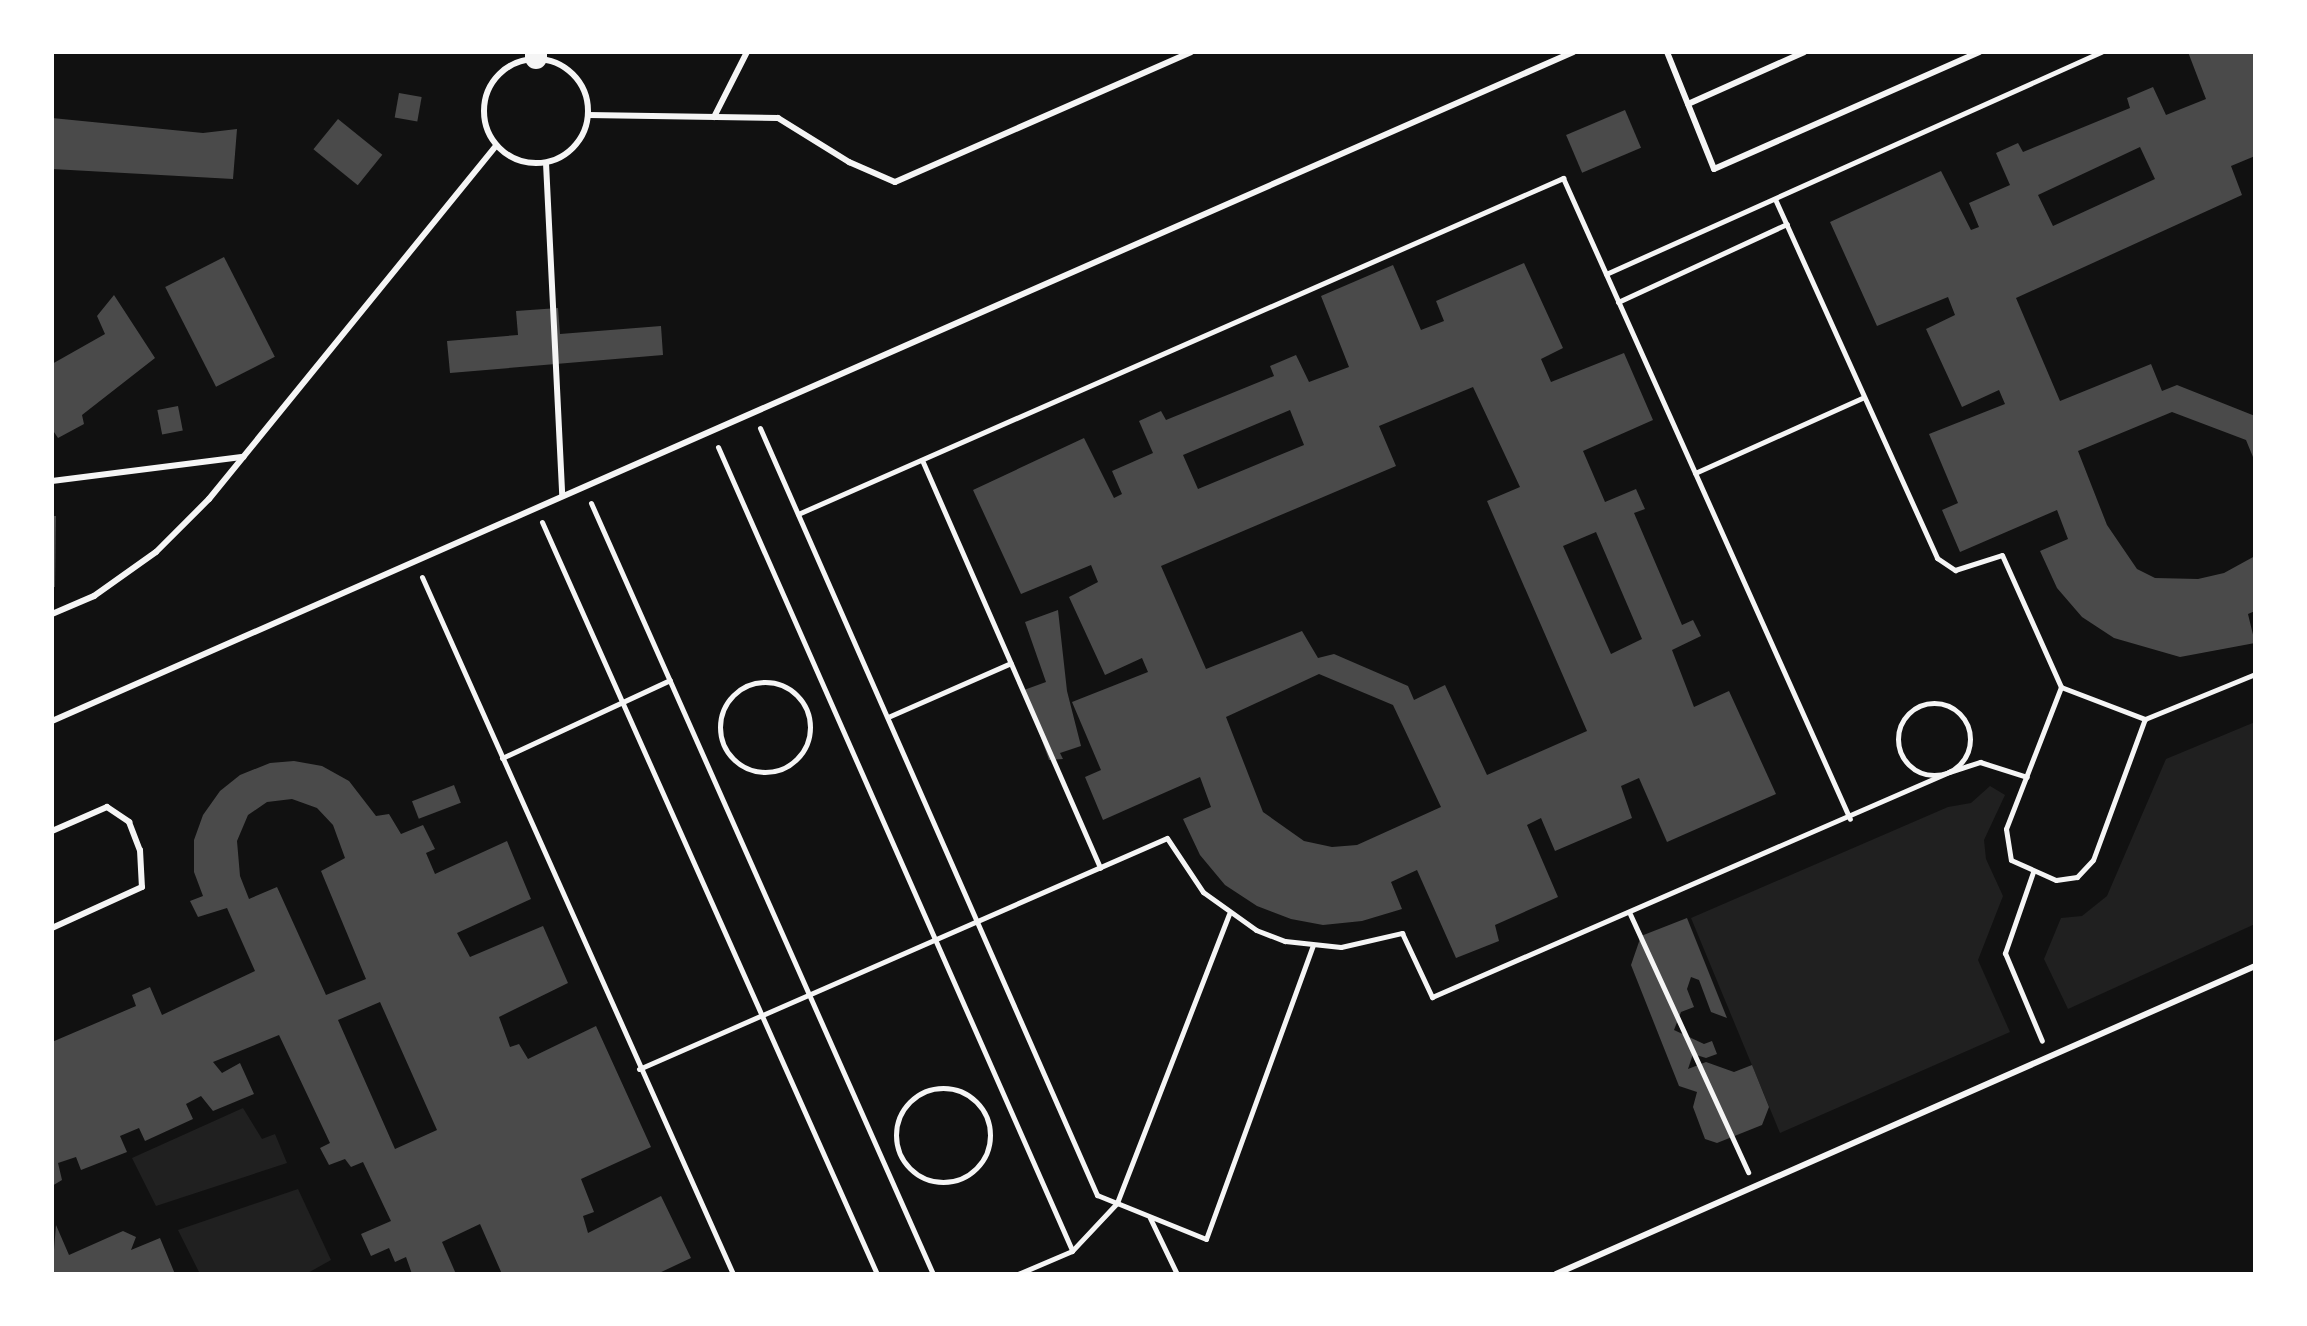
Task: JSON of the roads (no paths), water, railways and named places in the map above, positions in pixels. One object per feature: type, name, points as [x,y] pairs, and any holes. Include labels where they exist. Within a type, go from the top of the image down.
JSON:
[{"type":"lane","points":[[714,117],[747,52]]},
{"type":"lane","points":[[588,115],[778,118],[849,162],[895,182],[1191,52]]},
{"type":"lane","points":[[52,721],[1573,52]]},
{"type":"lane","points":[[1667,52],[1714,169],[1979,52]]},
{"type":"lane","points":[[1688,104],[1804,52]]},
{"type":"lane","points":[[536,55],[568,69],[583,90],[588,115],[576,146],[546,163],[519,161],[496,146],[485,123],[485,97],[504,69],[536,55]]},
{"type":"lane","points":[[52,614],[94,596],[156,552],[243,457],[496,146]]},
{"type":"lane","points":[[546,163],[562,496]]},
{"type":"lane","points":[[52,481],[243,457]]},
{"type":"lane","points":[[52,831],[107,807],[129,822],[140,850],[142,887],[52,928]]},
{"type":"lane","points":[[1556,1274],[2255,966]]}]
